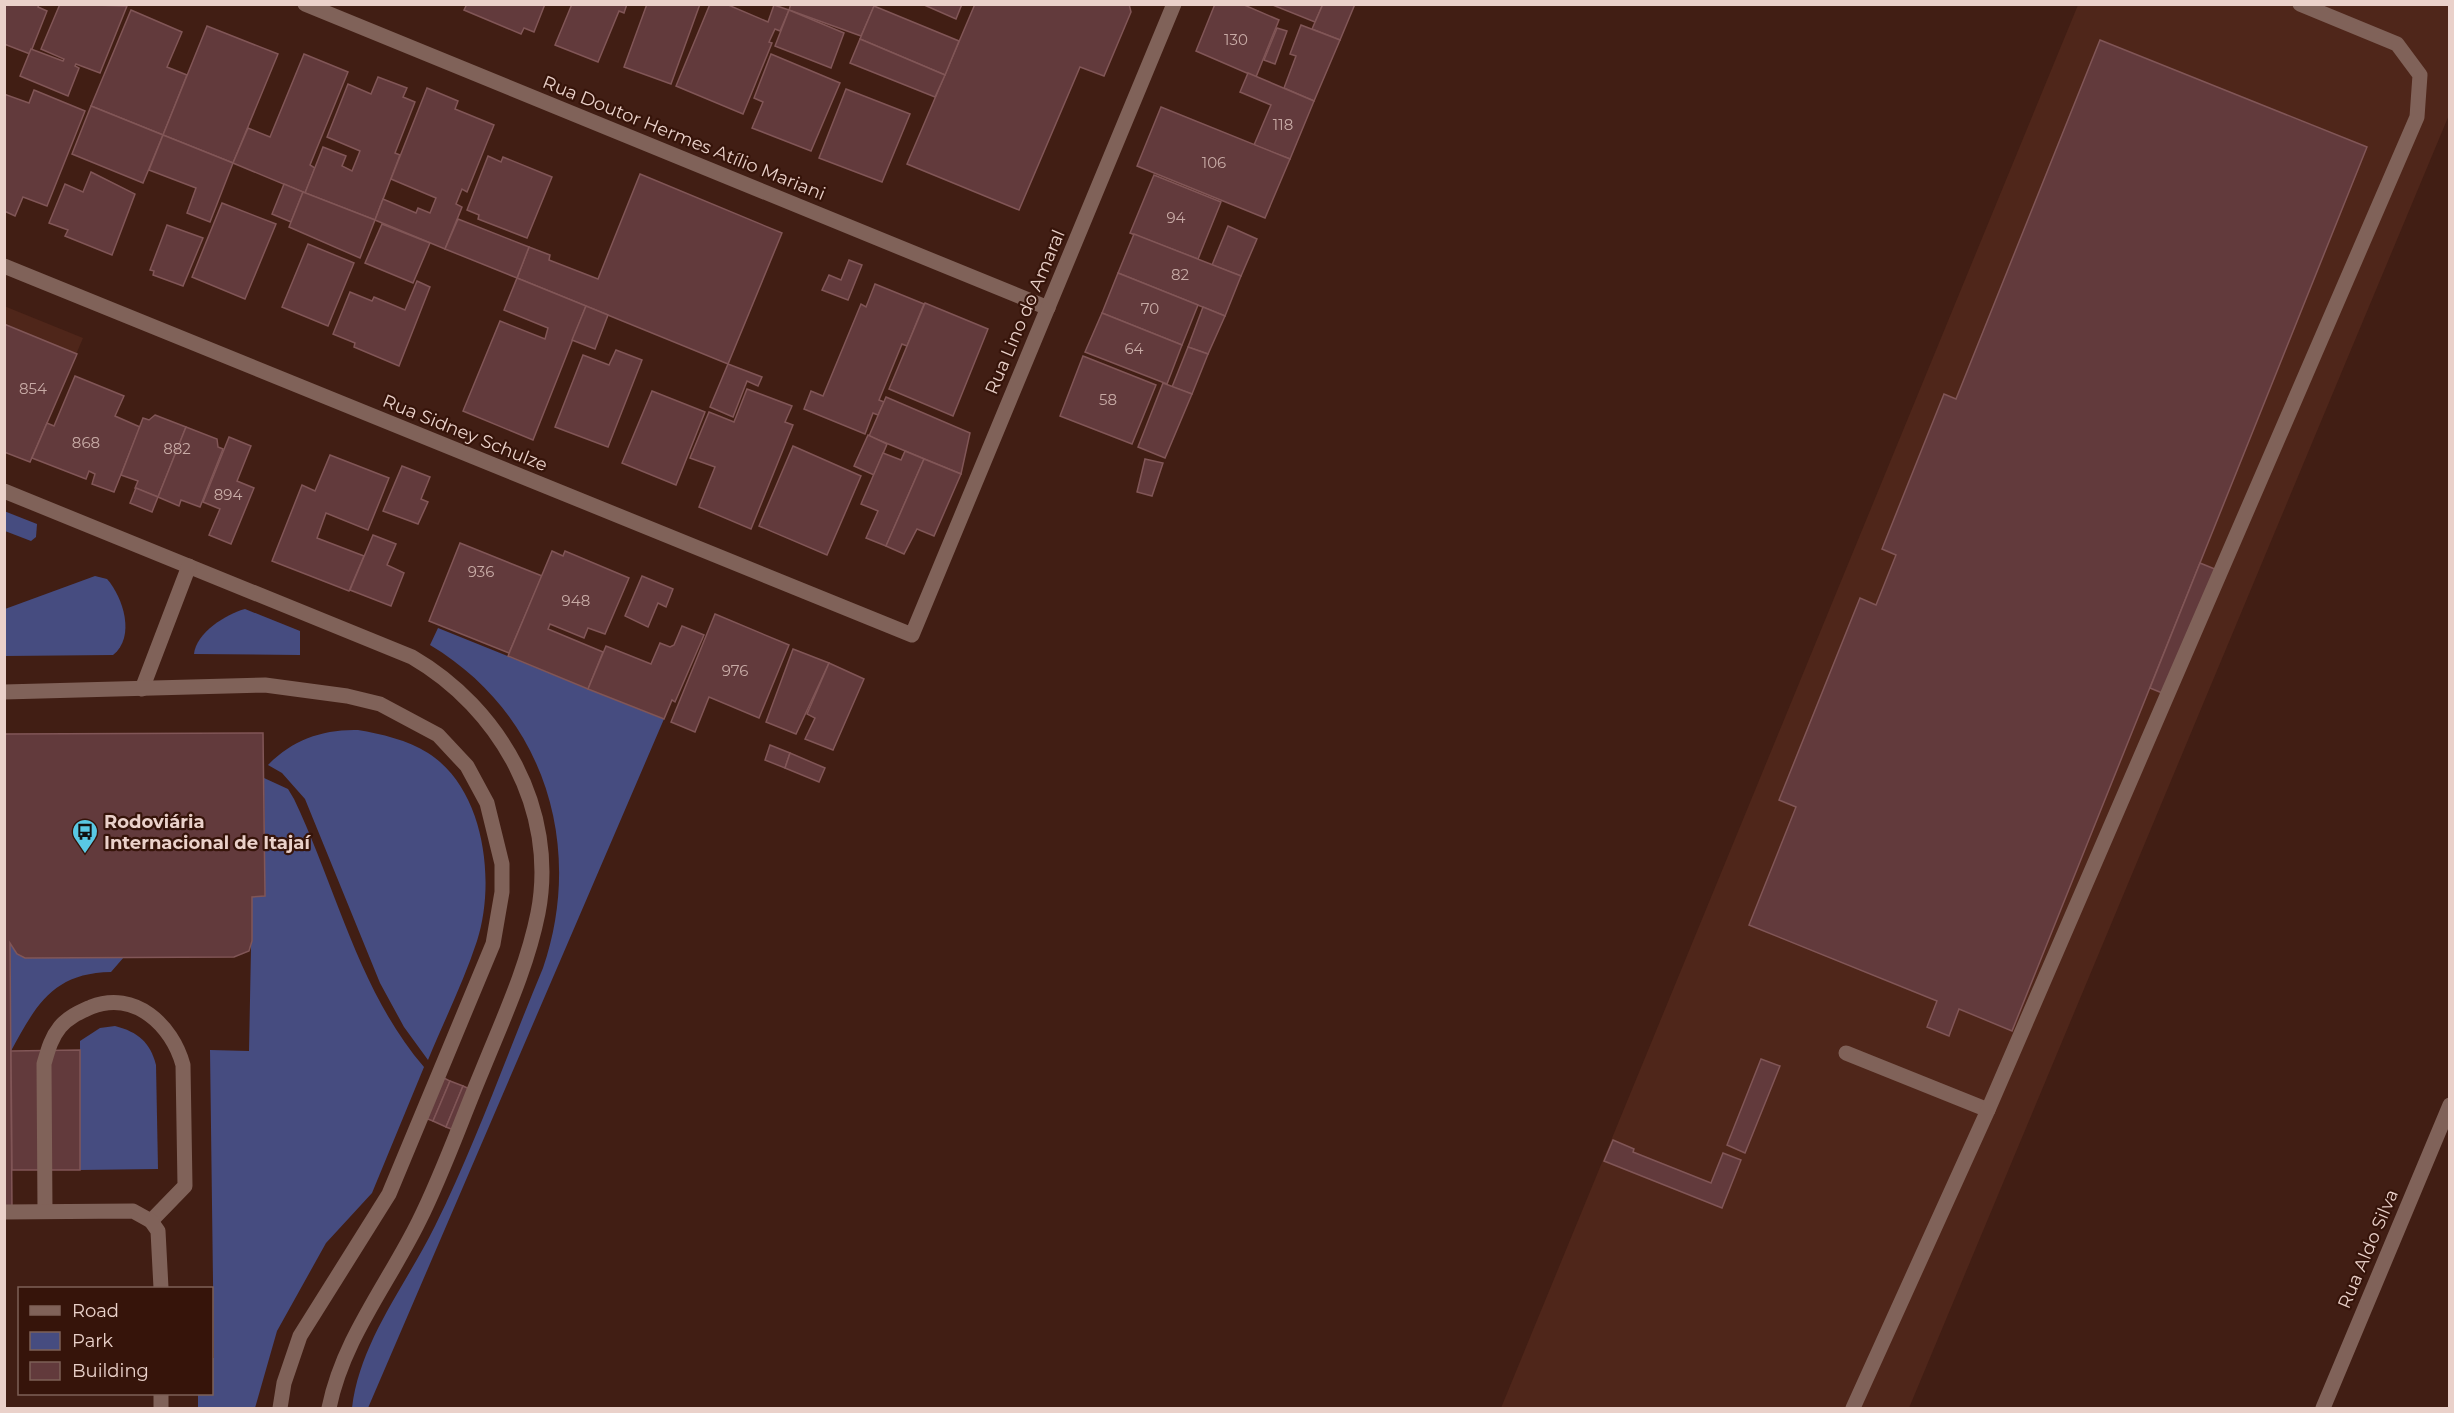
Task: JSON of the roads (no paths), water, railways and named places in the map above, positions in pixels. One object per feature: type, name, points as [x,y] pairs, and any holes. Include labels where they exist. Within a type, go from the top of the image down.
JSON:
[{"type":"street","name":"Rua Doutor Hermes Atílio Mariani","points":[[304,4],[1048,308]]},
{"type":"street","name":"Rua Lino do Amaral","points":[[912,636],[1174,4]]},
{"type":"street","points":[[1853,1408],[1988,1110],[2417,117],[2420,75],[2397,44],[2300,4]]},
{"type":"street","name":"Rua Sidney Schulze","points":[[4,266],[912,636]]},
{"type":"street","points":[[4,491],[412,657],[454,685],[489,721],[512,757],[534,814],[540,847],[538,911],[522,975],[419,1220],[362,1321],[341,1364],[329,1408]]},
{"type":"street","points":[[142,689],[189,566]]},
{"type":"street","points":[[4,692],[265,685],[347,696],[380,704],[438,735],[467,766],[487,803],[499,848],[502,892],[498,924],[485,964],[389,1194],[300,1336],[284,1383],[280,1408]]},
{"type":"street","points":[[45,1211],[44,1064],[50,1044],[61,1025],[78,1012],[98,1004],[119,1003],[138,1007],[168,1030],[178,1046],[183,1065],[185,1186],[152,1221]]},
{"type":"street","points":[[1846,1053],[1988,1110]]},
{"type":"street","name":"Rua Aldo Silva","points":[[2324,1408],[2450,1105]]},
{"type":"street","points":[[4,1212],[133,1211],[152,1221],[158,1231],[161,1245],[161,1287]]},
{"type":"place","name":"Rodoviária Internacional de Itajaí","points":[[85,855]]}]
